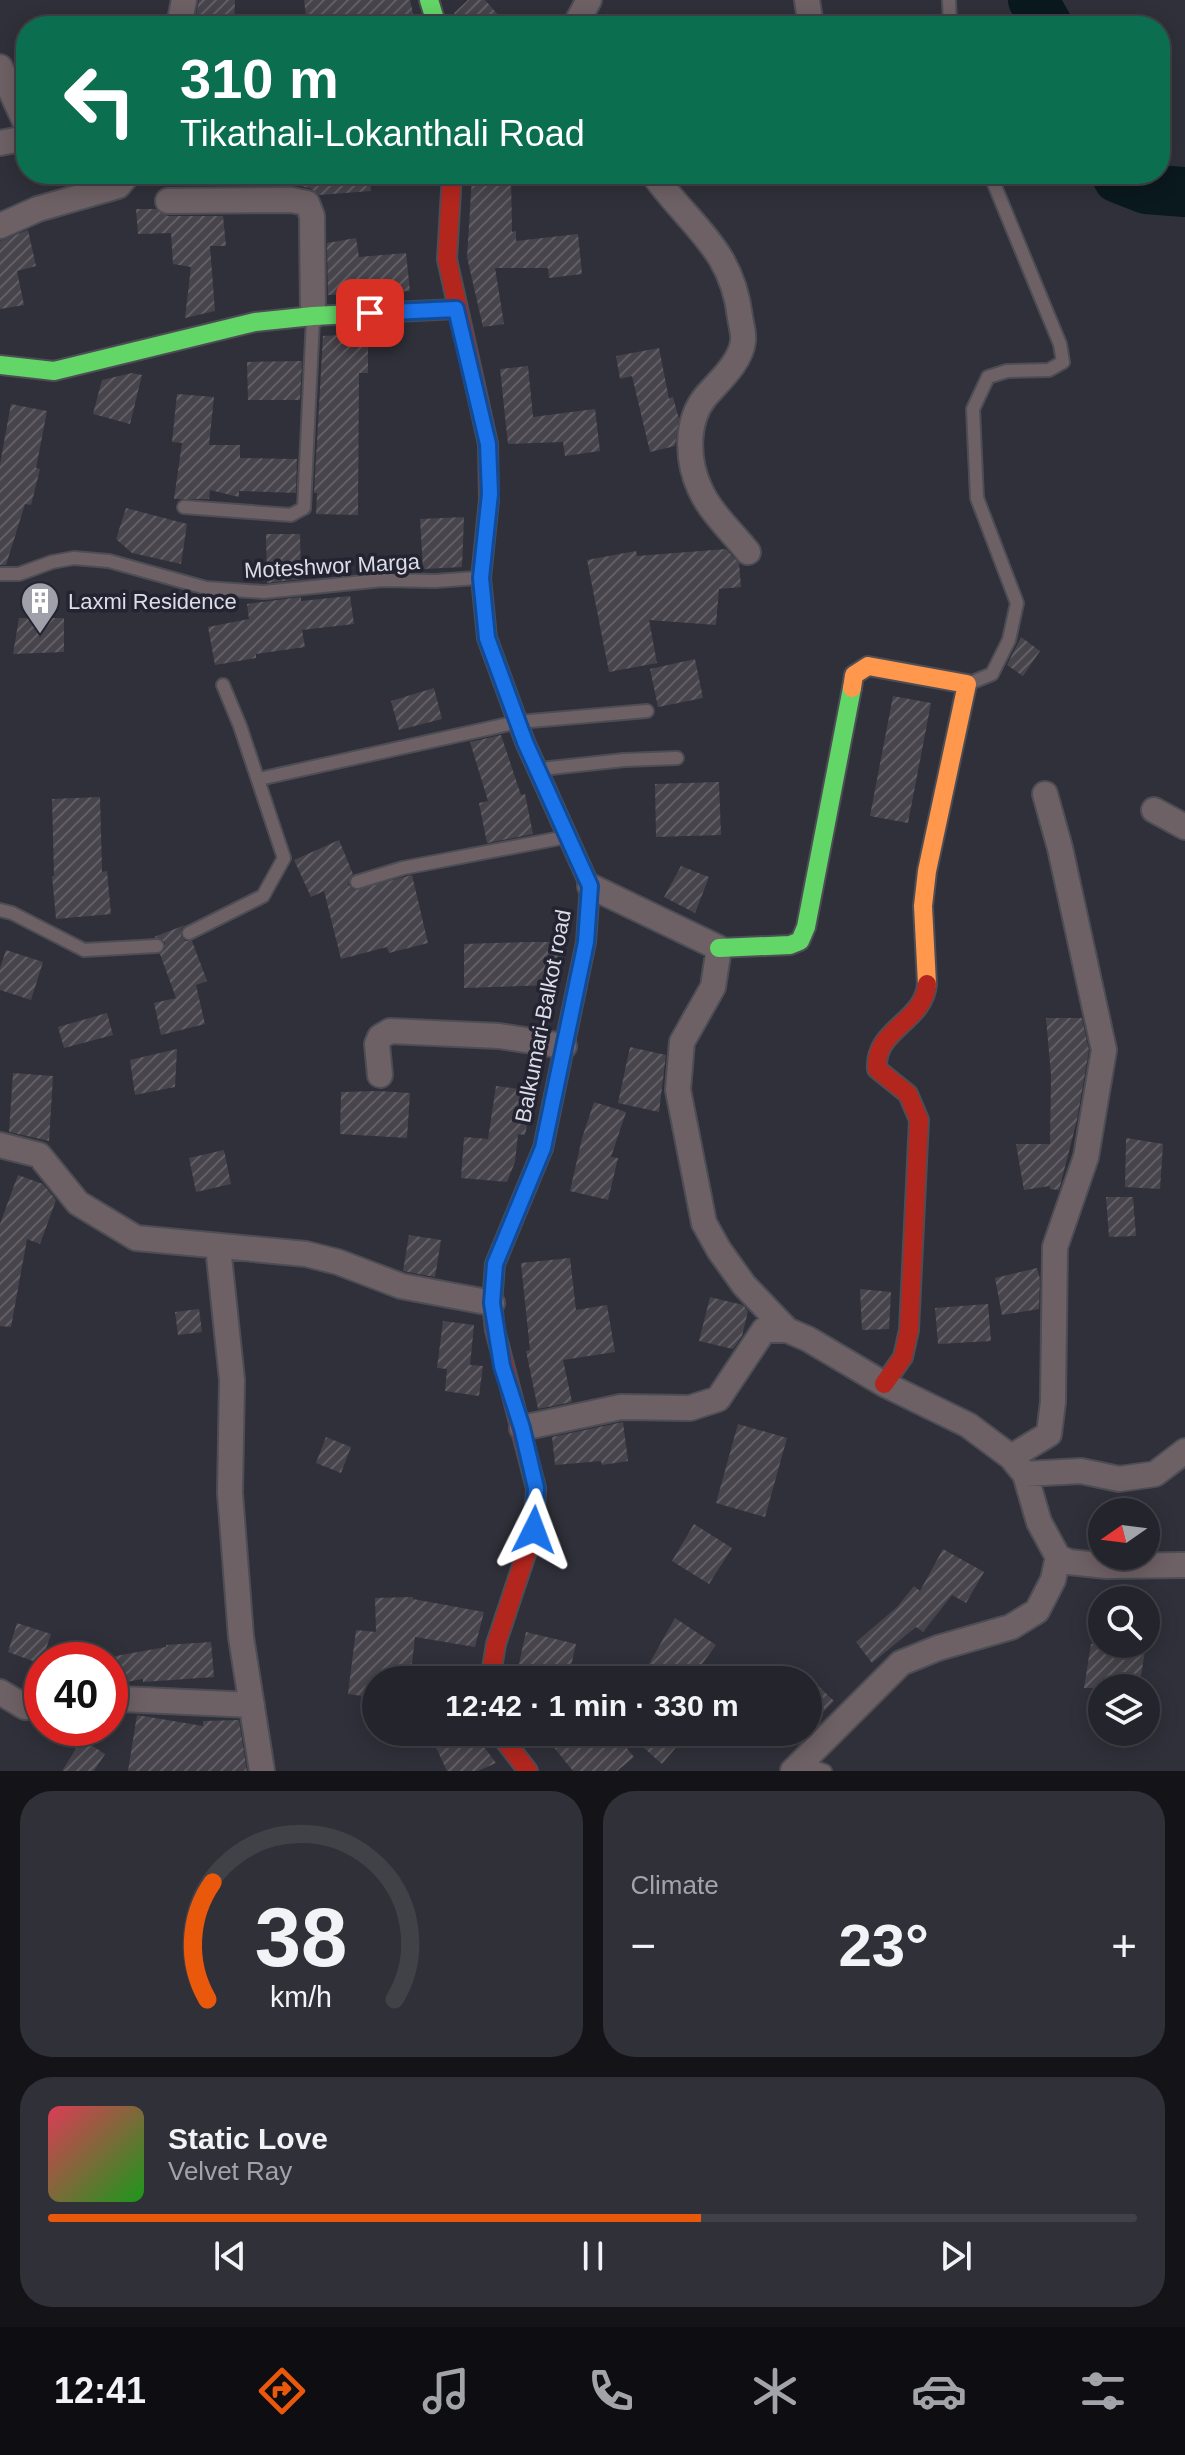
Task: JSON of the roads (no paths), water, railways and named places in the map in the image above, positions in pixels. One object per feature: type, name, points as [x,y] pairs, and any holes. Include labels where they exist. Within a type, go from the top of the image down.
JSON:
[{"type":"street","points":[[0,67],[16,102]]},
{"type":"street","points":[[0,226],[38,209],[120,184]]},
{"type":"street","name":"Balkumari-Balkot road","points":[[451,184],[447,259],[488,444],[490,494],[481,578],[487,638],[518,722],[590,886],[586,942],[543,1148],[495,1264],[492,1303],[502,1366],[522,1428],[536,1488],[534,1530],[496,1644],[492,1666]]},
{"type":"street","points":[[660,184],[674,203],[704,232],[725,262],[738,298],[743,343],[730,370],[702,400],[692,424],[690,452],[700,490],[748,552]]},
{"type":"street","points":[[168,201],[276,200],[307,203],[312,216],[313,316]]},
{"type":"street","points":[[0,365],[54,371],[255,322],[456,309]]},
{"type":"street","points":[[590,886],[719,948],[790,945],[800,941],[806,927],[854,675],[868,666],[967,684],[927,871],[923,906],[927,988],[923,1002],[882,1044],[876,1056],[877,1069],[886,1078],[901,1085],[915,1100],[919,1120],[909,1330],[903,1357],[884,1384]]},
{"type":"street","points":[[1018,1466],[1049,1434],[1053,1402],[1055,1247],[1086,1157],[1104,1050],[1060,848],[1045,794]]},
{"type":"street","points":[[1154,810],[1185,827]]},
{"type":"street","points":[[719,948],[713,987],[682,1042],[678,1090],[704,1223],[744,1285],[787,1330],[884,1384],[968,1425],[1018,1466],[1039,1522],[1058,1557],[1069,1562],[1107,1566],[1185,1565]]},
{"type":"street","points":[[380,1075],[377,1044],[380,1037],[390,1031],[499,1036],[564,1046]]},
{"type":"street","points":[[0,1145],[39,1155],[78,1203],[136,1238],[306,1254],[338,1262],[401,1286],[492,1303]]},
{"type":"street","points":[[218,1247],[232,1380],[230,1493],[240,1622],[262,1771]]},
{"type":"street","points":[[522,1428],[621,1407],[690,1408],[718,1399],[764,1330],[787,1330]]},
{"type":"street","points":[[1018,1466],[1081,1471],[1119,1479],[1155,1474],[1185,1451]]},
{"type":"street","points":[[797,1767],[901,1663],[938,1648],[1011,1627],[1037,1611],[1053,1580],[1058,1557]]},
{"type":"street","points":[[0,1692],[24,1706]]},
{"type":"street","points":[[128,1699],[252,1705]]},
{"type":"street","points":[[509,1746],[528,1771]]},
{"type":"lane","points":[[967,684],[992,674],[1009,640],[1017,603],[977,498],[973,409],[988,377],[1007,371],[1049,370],[1063,362],[1060,344],[994,184]]},
{"type":"lane","points":[[184,507],[291,515],[304,508],[313,316]]},
{"type":"lane","name":"Moteshwor Marga","points":[[0,574],[19,574],[74,558],[109,561],[206,588],[264,592],[383,580],[481,578]]},
{"type":"lane","points":[[189,933],[263,896],[284,858],[259,779],[223,685]]},
{"type":"lane","points":[[259,779],[518,722],[647,711]]},
{"type":"lane","points":[[538,770],[624,760],[677,758]]},
{"type":"lane","points":[[357,882],[415,865],[569,837]]},
{"type":"lane","points":[[0,910],[12,913],[84,950],[157,946]]},
{"type":"lane","points":[[797,1767],[825,1771]]},
{"type":"waterway","points":[[1033,0],[1042,16]]},
{"type":"waterway","points":[[1133,184],[1146,189],[1185,192]]},
{"type":"place","name":"Laxmi Residence","points":[[40,635]]}]
